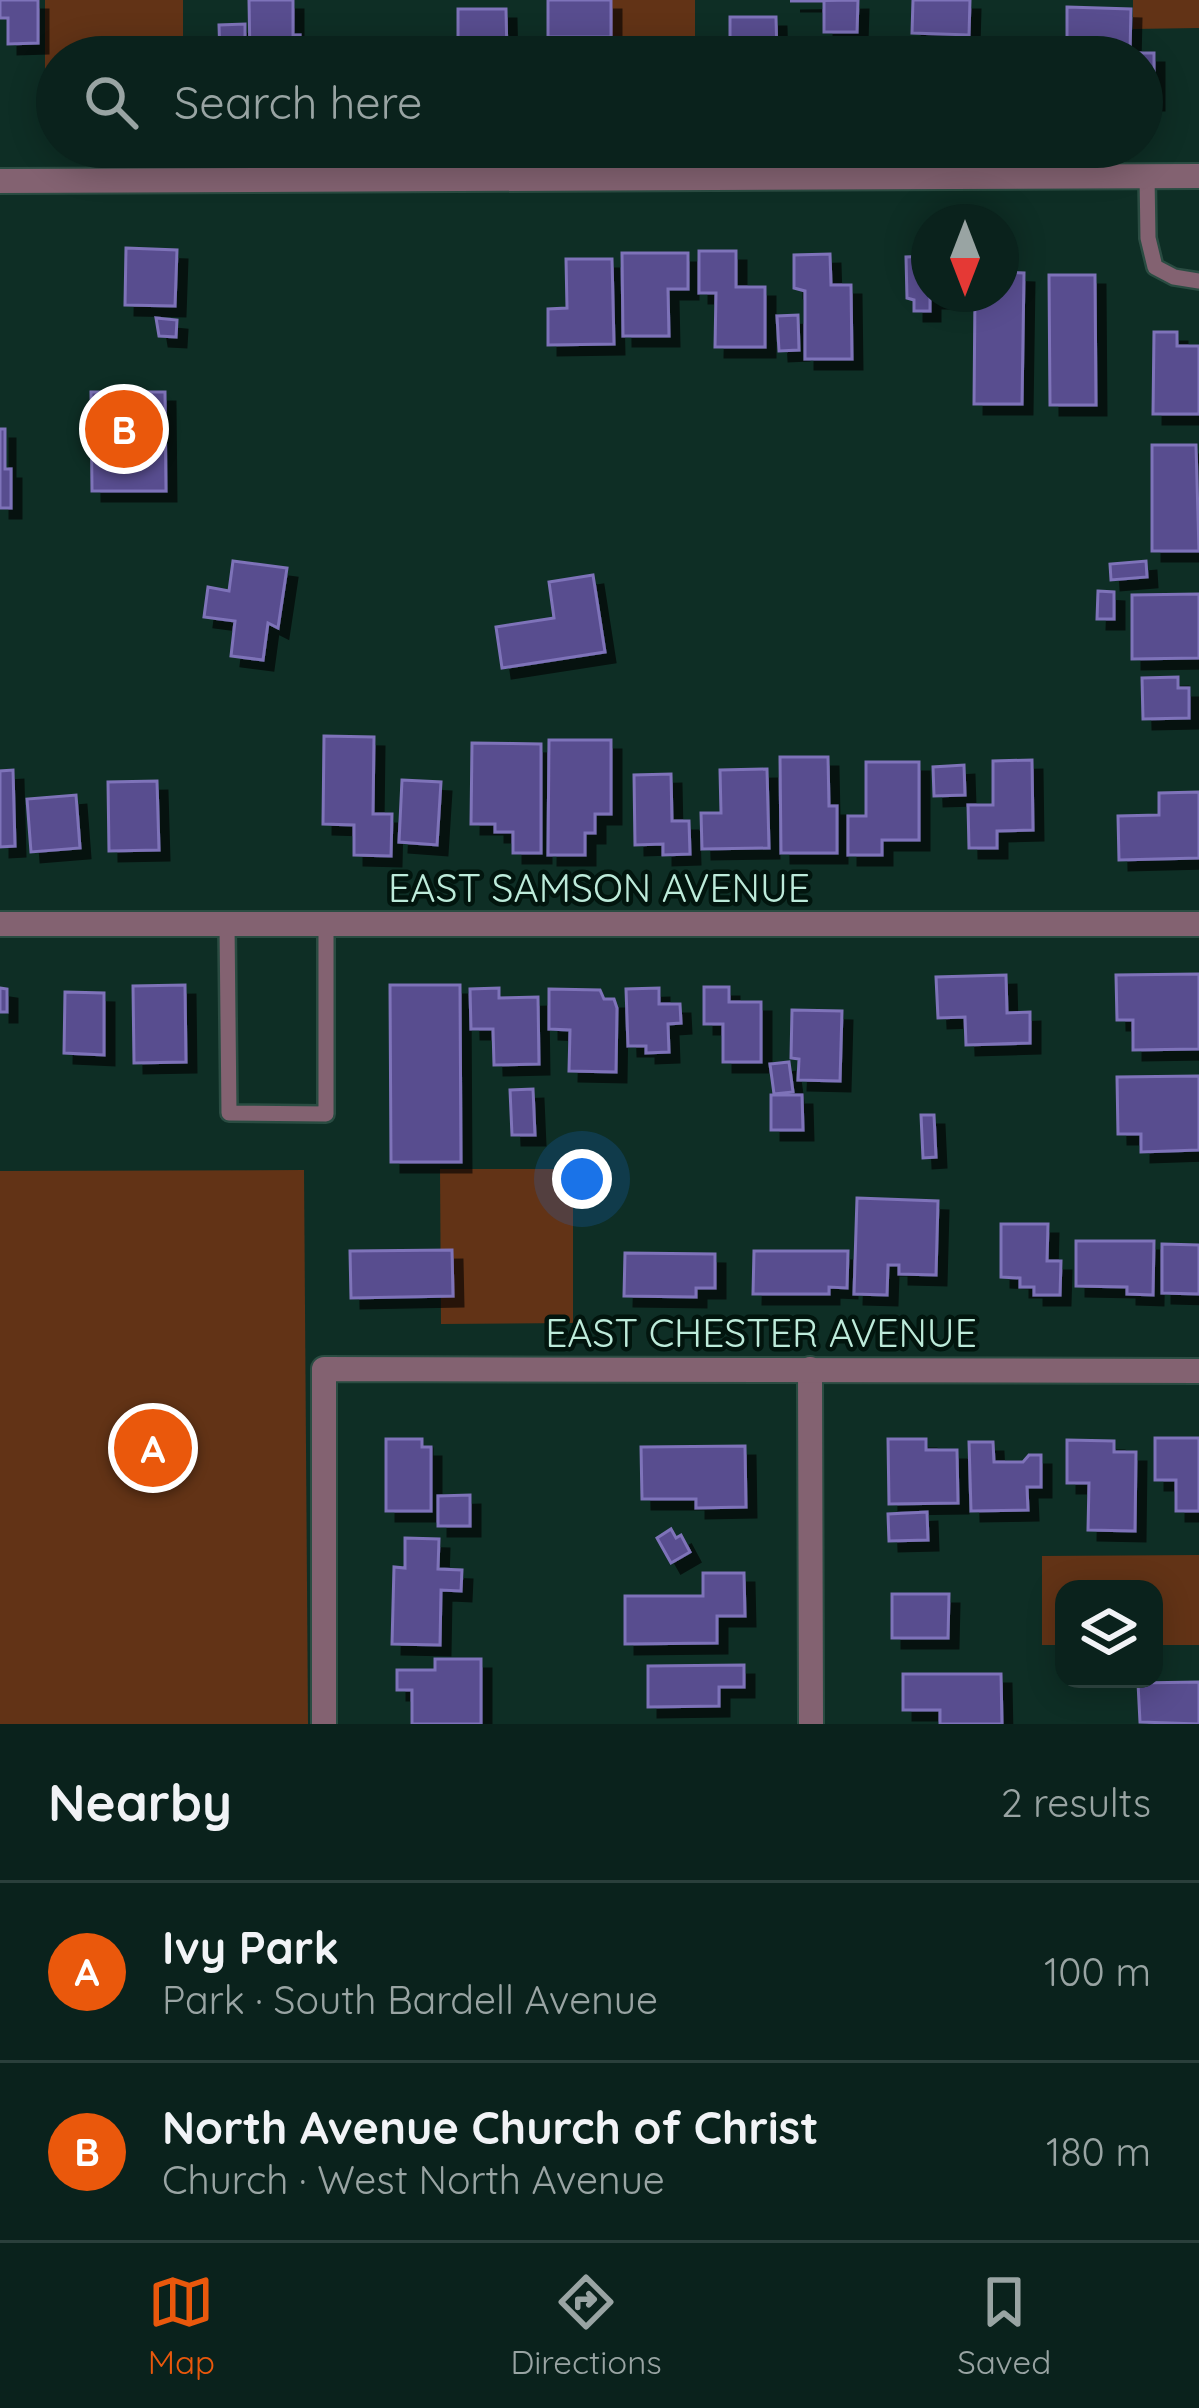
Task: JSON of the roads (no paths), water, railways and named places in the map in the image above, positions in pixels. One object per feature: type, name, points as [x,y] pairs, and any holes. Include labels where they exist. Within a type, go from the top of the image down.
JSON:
[{"type":"street","points":[[0,181],[1199,176]]},
{"type":"street","name":"EAST SAMSON AVENUE","points":[[0,924],[1199,924]]},
{"type":"street","name":"EAST CHESTER AVENUE","points":[[324,1724],[324,1369],[1199,1371]]},
{"type":"street","points":[[810,1369],[811,1724]]},
{"type":"lane","points":[[1147,176],[1148,238],[1155,267],[1174,277],[1199,281]]},
{"type":"lane","points":[[227,924],[229,1113],[326,1114],[326,924]]},
{"type":"place","name":"North Avenue Church of Christ","points":[[124,429]]},
{"type":"place","name":"Ivy Park","points":[[153,1448]]}]
